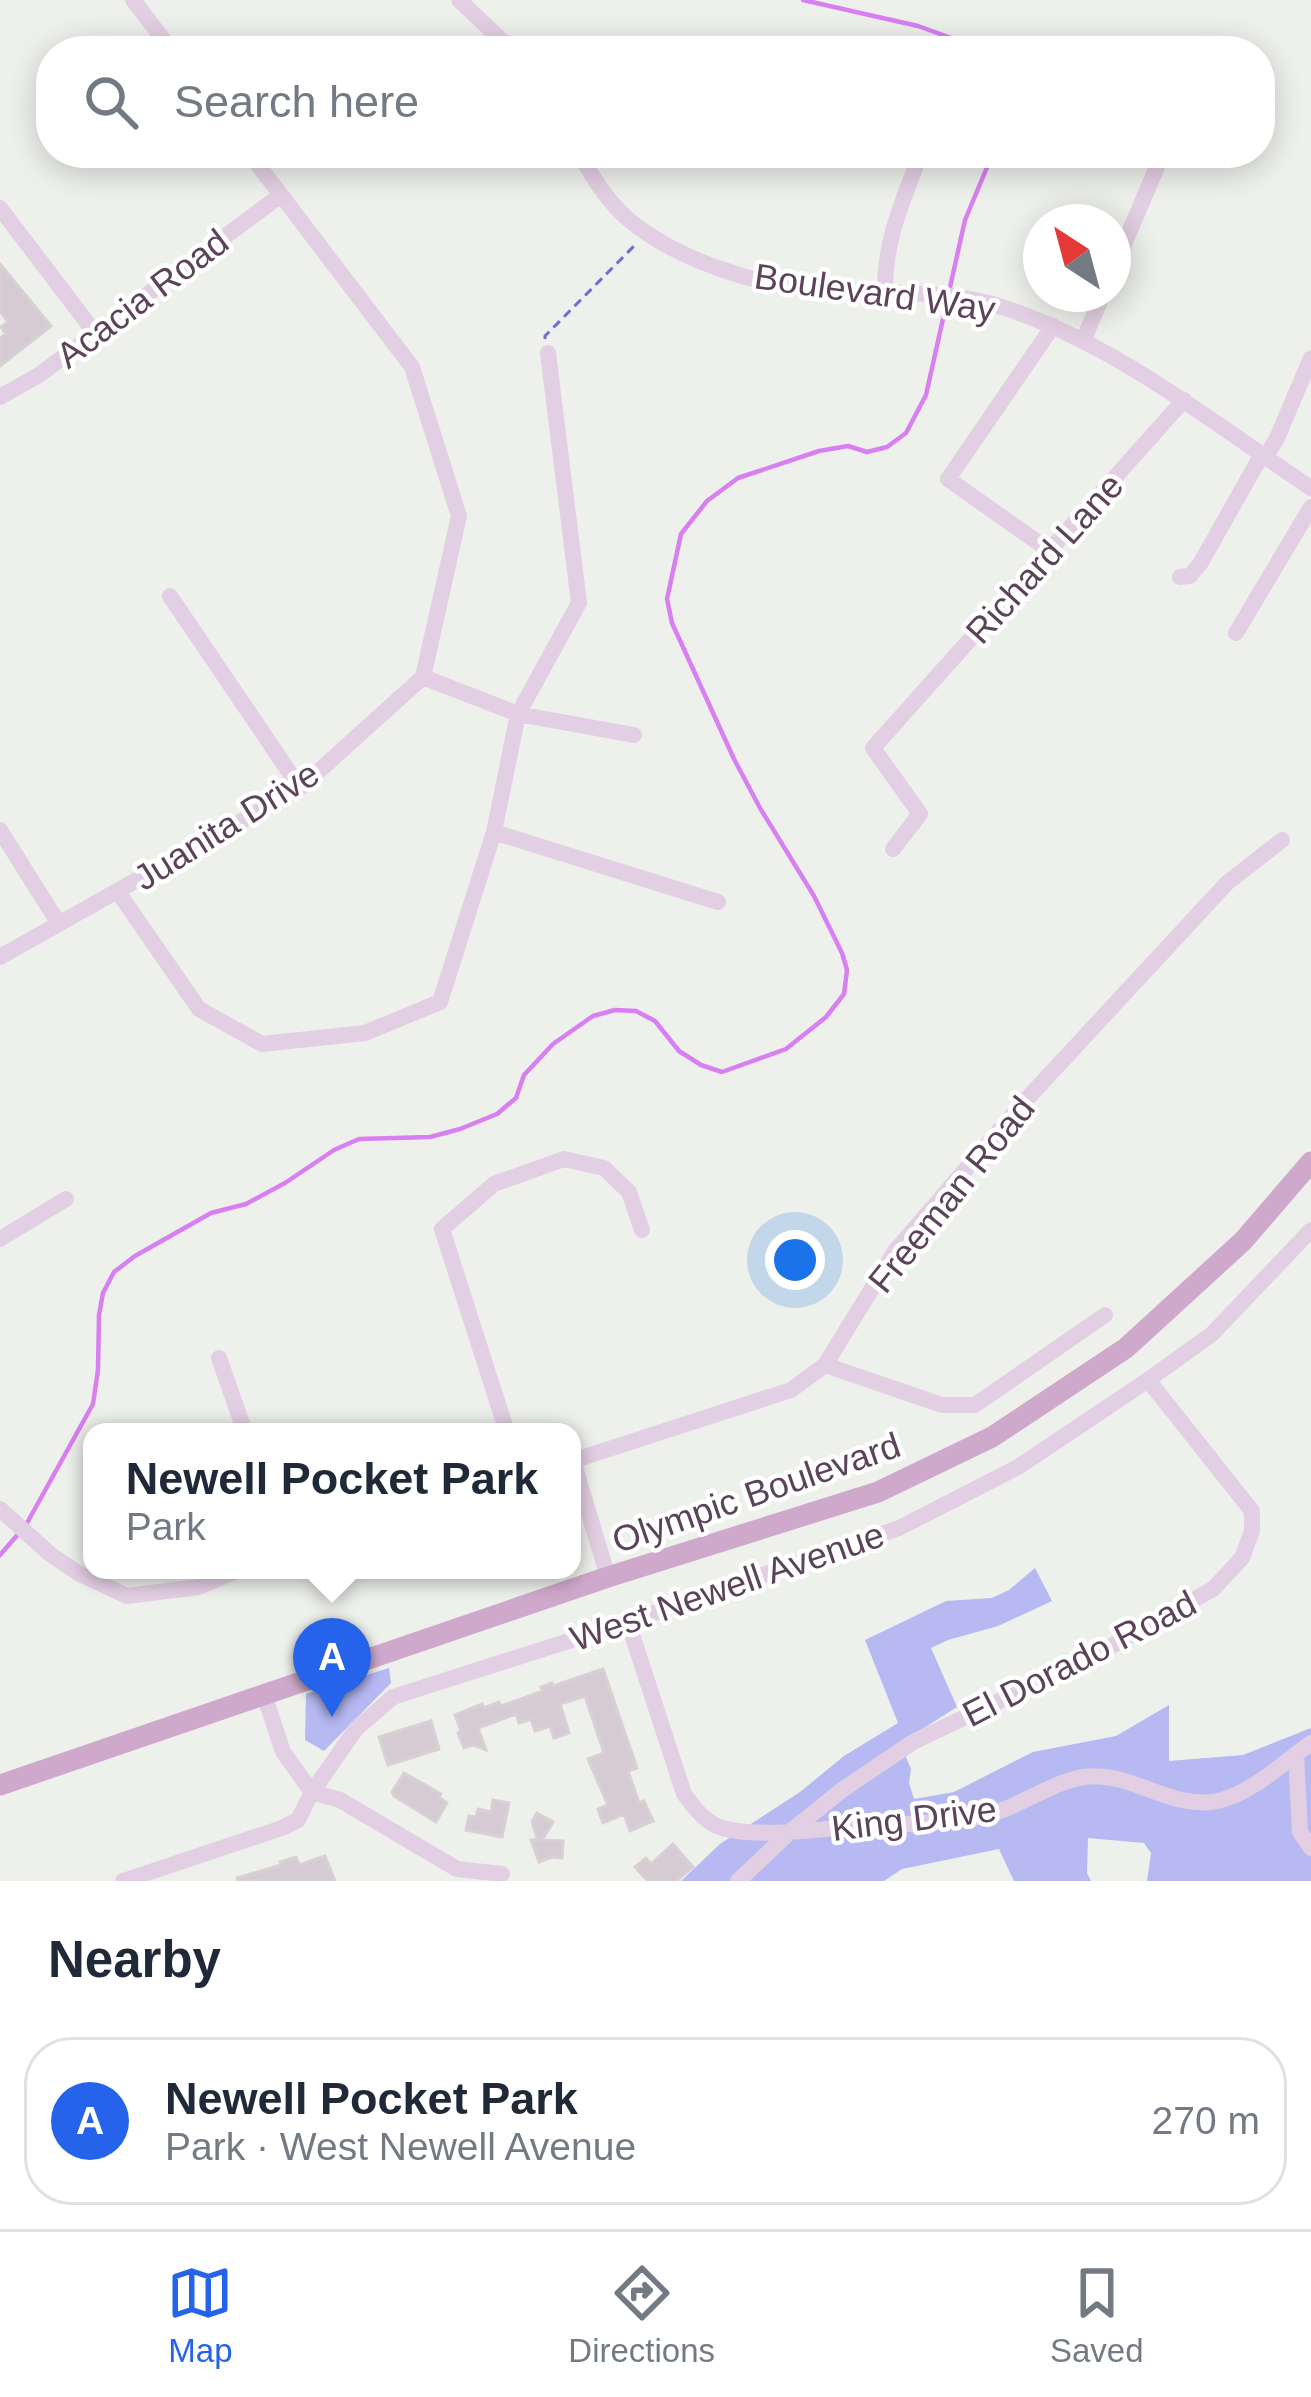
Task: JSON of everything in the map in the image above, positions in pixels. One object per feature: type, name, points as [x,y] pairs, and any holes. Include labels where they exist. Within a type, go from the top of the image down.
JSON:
[{"type":"main road","name":"Olympic Boulevard","points":[[0,1786],[608,1577],[878,1492],[992,1437],[1126,1348],[1243,1241],[1311,1162]]},
{"type":"street","points":[[133,0],[161,36]]},
{"type":"street","points":[[459,0],[497,36]]},
{"type":"street","points":[[260,168],[412,367],[459,516],[424,677],[518,714],[634,734]]},
{"type":"street","name":"Boulevard Way","points":[[588,168],[627,218],[671,248],[713,265],[781,285],[824,291],[982,301],[1053,326],[1184,400],[1311,488]]},
{"type":"street","points":[[885,292],[885,260],[915,168]]},
{"type":"street","points":[[1131,228],[1157,168]]},
{"type":"street","name":"Acacia Road","points":[[0,397],[39,375],[281,195]]},
{"type":"street","points":[[0,208],[94,333]]},
{"type":"street","points":[[1083,341],[1095,312]]},
{"type":"street","points":[[1050,551],[948,479],[1053,326]]},
{"type":"street","points":[[118,892],[200,1009],[262,1044],[365,1034],[440,1002],[494,832],[518,714],[579,602],[548,353]]},
{"type":"street","points":[[1180,577],[1190,575],[1200,564],[1277,439],[1311,358]]},
{"type":"street","name":"Richard Lane","points":[[893,849],[920,814],[873,748],[1184,400]]},
{"type":"street","points":[[1236,633],[1311,507]]},
{"type":"street","points":[[170,596],[300,788]]},
{"type":"street","name":"Juanita Drive","points":[[0,958],[300,788],[424,677]]},
{"type":"street","points":[[0,830],[59,924]]},
{"type":"street","points":[[494,832],[718,902]]},
{"type":"street","name":"Freeman Road","points":[[581,1458],[791,1390],[825,1365],[895,1251],[1010,1118],[1227,883],[1282,840]]},
{"type":"street","points":[[504,1423],[442,1229],[494,1184],[564,1159],[604,1168],[629,1192],[642,1230]]},
{"type":"street","points":[[0,1239],[66,1198]]},
{"type":"street","name":"West Newell Avenue","points":[[123,1881],[298,1820],[356,1729],[393,1696],[628,1622],[899,1528],[1018,1467],[1212,1334],[1311,1230]]},
{"type":"street","points":[[825,1365],[942,1405],[975,1405],[1106,1315]]},
{"type":"street","points":[[219,1358],[241,1423]]},
{"type":"street","name":"El Dorado Road","points":[[791,1831],[913,1742],[1099,1653],[1213,1589],[1242,1558],[1252,1531],[1252,1511],[1148,1381]]},
{"type":"street","points":[[581,1488],[608,1577]]},
{"type":"street","points":[[0,1509],[50,1554],[83,1575]]},
{"type":"street","points":[[91,1579],[127,1596],[199,1587],[218,1579]]},
{"type":"street","name":"King Drive","points":[[628,1622],[684,1794],[713,1825],[736,1831],[981,1817],[1084,1777],[1106,1777],[1200,1804],[1252,1785],[1303,1748]]},
{"type":"street","points":[[264,1694],[283,1752],[312,1792],[340,1800],[457,1869],[502,1874]]},
{"type":"street","points":[[1303,1748],[1300,1832],[1311,1848]]},
{"type":"street","points":[[738,1881],[791,1831]]},
{"type":"path","points":[[548,353],[545,336],[647,232]]},
{"type":"shaded area","points":[[1035,1568],[1052,1601],[998,1626],[931,1648],[957,1707],[900,1743],[911,1769],[914,1799],[954,1792],[1033,1752],[1116,1736],[1169,1705],[1169,1761],[1243,1755],[1311,1728],[1311,1881],[1147,1881],[1151,1853],[1144,1843],[1088,1838],[1091,1881],[1014,1881],[999,1849],[902,1869],[884,1881],[681,1881],[720,1844],[898,1723],[865,1640],[946,1601],[992,1598]]},
{"type":"shaded area","points":[[389,1668],[391,1683],[324,1751],[305,1740],[306,1694]]},
{"type":"building","points":[[0,264],[51,326],[0,366],[0,338],[6,334],[1,327],[8,322],[0,311]]},
{"type":"building","points":[[603,1669],[637,1768],[628,1771],[639,1803],[644,1801],[653,1821],[630,1831],[624,1814],[603,1823],[598,1809],[608,1805],[588,1759],[604,1753],[585,1696],[560,1704],[569,1733],[554,1738],[550,1726],[535,1731],[531,1719],[519,1723],[516,1714],[478,1728],[486,1750],[473,1745],[464,1748],[455,1715],[482,1704],[484,1708],[499,1702],[501,1706],[552,1683]]},
{"type":"building","points":[[431,1721],[439,1749],[388,1765],[379,1737]]},
{"type":"building","points":[[404,1773],[441,1794],[447,1803],[436,1822],[394,1796]]},
{"type":"building","points":[[493,1800],[509,1803],[502,1837],[466,1830],[469,1816],[476,1817],[478,1809],[491,1812]]},
{"type":"building","points":[[537,1813],[553,1822],[542,1840],[563,1841],[562,1858],[539,1862],[531,1840],[538,1840],[532,1822]]},
{"type":"building","points":[[673,1844],[693,1867],[676,1881],[648,1881],[635,1867],[646,1858],[651,1864]]},
{"type":"building","points":[[325,1856],[335,1881],[237,1878],[296,1857],[299,1865]]},
{"type":"waterway","points":[[803,0],[946,36]]},
{"type":"waterway","points":[[27,1523],[93,1404],[103,1293],[114,1272],[135,1256],[211,1213],[246,1204],[359,1139],[430,1137],[497,1114],[516,1098],[524,1075],[553,1044],[593,1016],[636,1011],[655,1021],[679,1051],[722,1072],[786,1049],[826,1017],[844,994],[847,970],[842,953],[734,759],[672,623],[667,599],[681,534],[707,501],[738,478],[819,451],[848,446],[867,452],[887,447],[906,433],[926,395],[965,220],[987,168]]},
{"type":"waterway","points":[[0,1555],[20,1532]]},
{"type":"place","name":"Newell Pocket Park","points":[[332,1717]]}]
